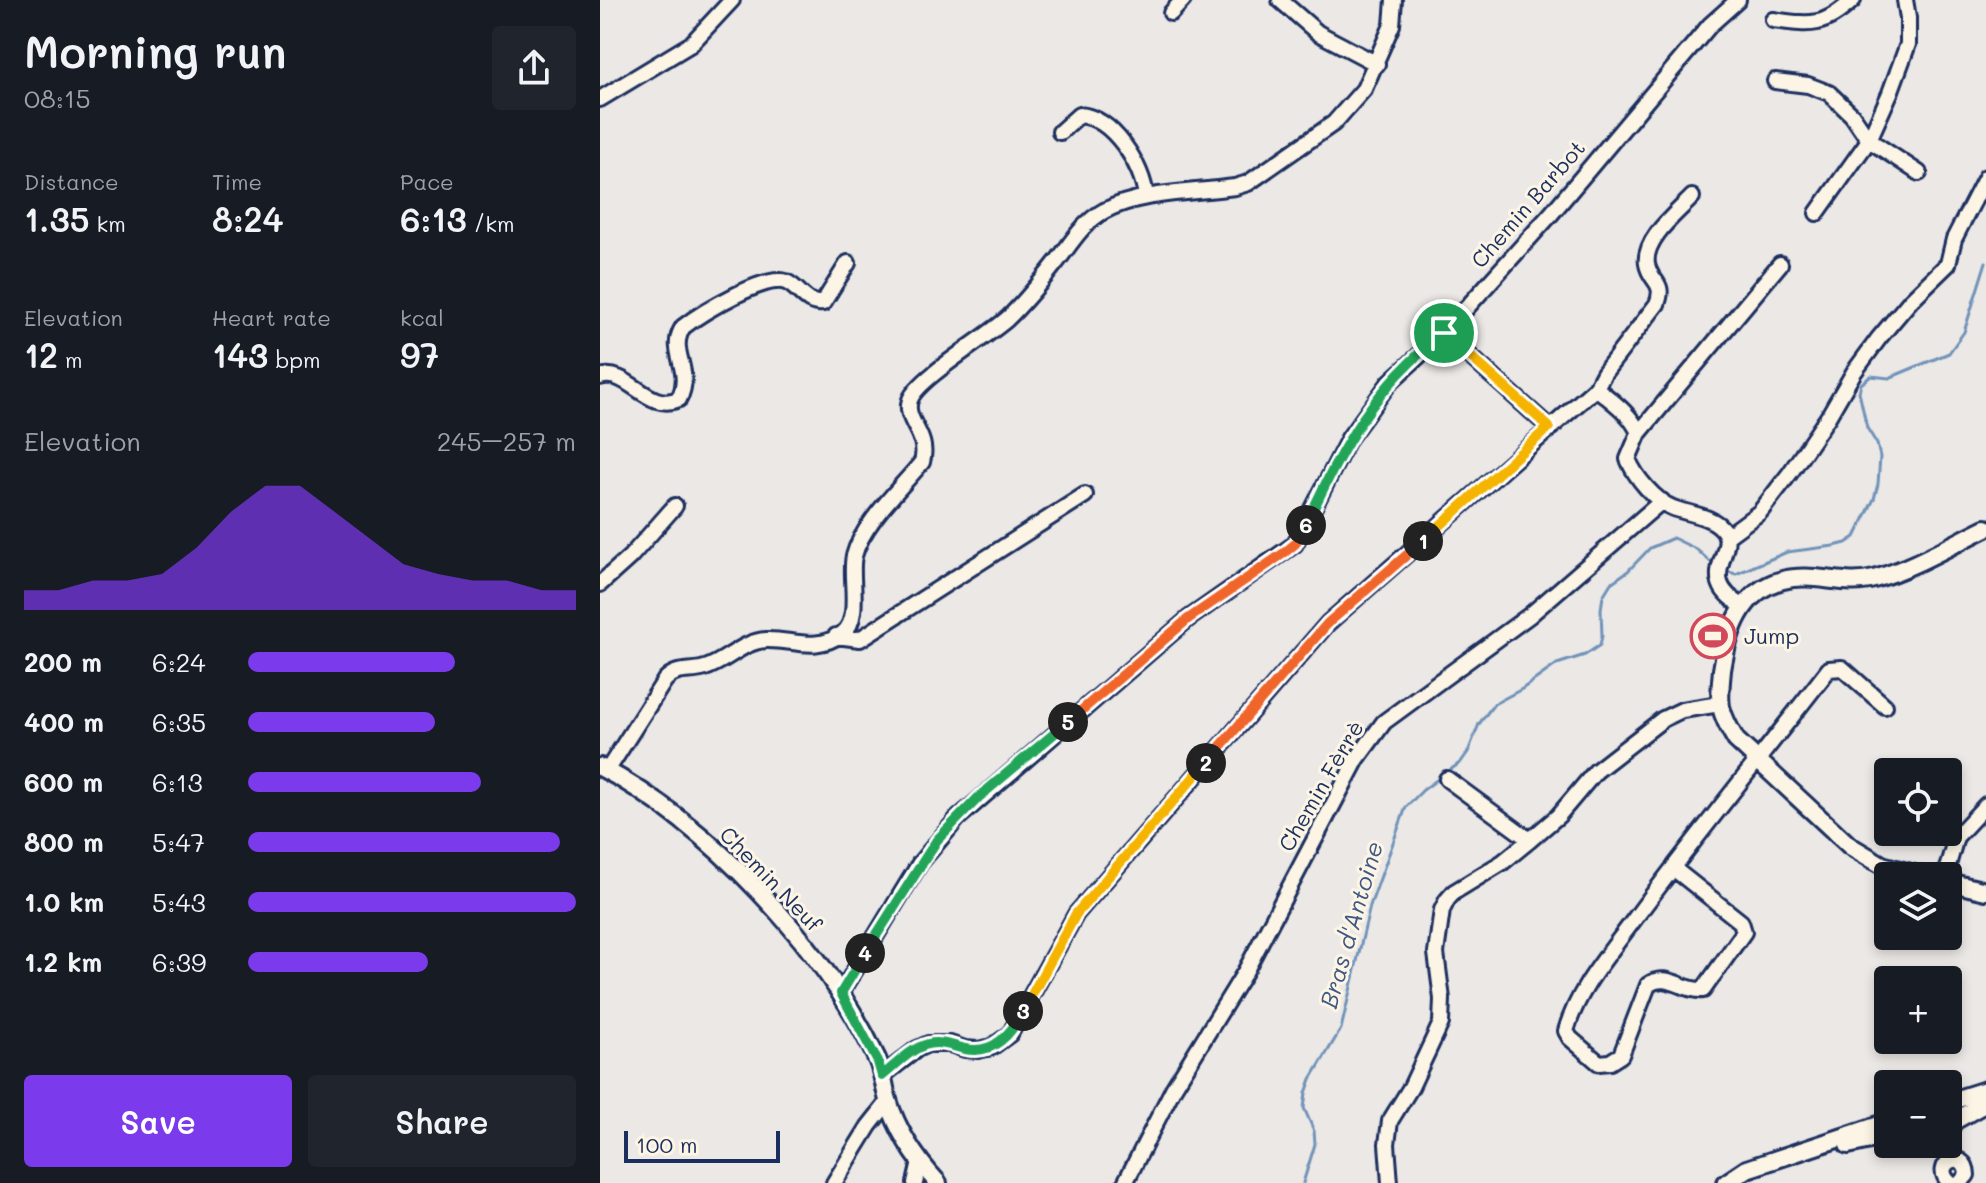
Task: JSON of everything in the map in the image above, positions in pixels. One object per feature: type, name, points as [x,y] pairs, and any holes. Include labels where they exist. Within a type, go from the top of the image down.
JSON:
[{"type":"main road","points":[[1877,862],[1850,846],[1736,740],[1720,704],[1726,649],[1732,626],[1743,606],[1761,589],[1781,580],[1799,577],[1873,580],[1986,528]]},
{"type":"main road","name":"Chemin Neuf","points":[[603,769],[649,795],[715,850],[783,918],[824,967],[878,1062],[888,1102],[920,1161],[938,1183]]},
{"type":"main road","points":[[1962,885],[1986,891]]},
{"type":"main road","points":[[1962,1102],[1983,1098]]},
{"type":"main road","points":[[1962,1109],[1983,1098]]},
{"type":"main road","points":[[1962,1115],[1983,1098]]},
{"type":"main road","points":[[1726,1183],[1747,1169],[1874,1127]]},
{"type":"main road","points":[[1741,1183],[1776,1168],[1874,1140]]},
{"type":"street","points":[[600,99],[691,44],[732,0]]},
{"type":"street","points":[[1171,13],[1183,0]]},
{"type":"street","points":[[1280,0],[1318,33],[1377,64]]},
{"type":"street","points":[[603,769],[665,680],[674,672],[704,669],[758,641],[774,640],[801,645],[823,642],[846,630],[851,619],[853,560],[860,539],[922,462],[925,451],[923,439],[910,417],[908,403],[913,393],[951,360],[1007,319],[1034,291],[1092,218],[1119,204],[1146,197],[1248,183],[1334,123],[1364,89],[1377,64],[1392,25],[1394,0]]},
{"type":"street","name":"Chemin Barbot","points":[[841,993],[920,863],[957,819],[1188,619],[1295,544],[1349,438],[1390,382],[1444,333],[1551,214],[1710,25],[1738,0]]},
{"type":"street","points":[[1773,20],[1811,25],[1829,18],[1853,0]]},
{"type":"street","points":[[1817,213],[1869,140],[1908,44],[1905,0]]},
{"type":"street","points":[[1775,81],[1808,85],[1829,93],[1852,115],[1869,140],[1919,173]]},
{"type":"street","points":[[1060,132],[1079,115],[1097,119],[1135,161],[1144,182],[1146,197]]},
{"type":"street","points":[[1743,606],[1724,592],[1720,581],[1719,564],[1726,537],[1760,512],[1790,473],[1879,338],[1911,300],[1948,264],[1954,239],[1986,177]]},
{"type":"street","points":[[882,1076],[928,1044],[950,1044],[978,1050],[992,1047],[1010,1034],[1076,914],[1328,623],[1596,388],[1657,304],[1661,294],[1647,268],[1649,250],[1652,242],[1692,197]]},
{"type":"street","points":[[600,377],[612,375],[644,395],[664,403],[679,399],[685,377],[677,342],[683,327],[768,281],[782,281],[808,301],[823,303],[848,263]]},
{"type":"street","points":[[1726,537],[1715,523],[1662,501],[1632,469],[1628,459],[1639,433],[1780,264]]},
{"type":"street","points":[[1444,333],[1549,427]]},
{"type":"street","points":[[1596,388],[1631,418],[1639,433]]},
{"type":"street","points":[[836,636],[860,639],[1085,495]]},
{"type":"street","name":"Chemin Fèrrè","points":[[1125,1183],[1173,1089],[1245,972],[1374,732],[1396,712],[1530,615],[1662,501]]},
{"type":"street","points":[[600,584],[630,557],[675,506]]},
{"type":"street","points":[[1673,868],[1741,922],[1744,932],[1703,990],[1695,991],[1661,979],[1648,985],[1621,1055],[1610,1062],[1599,1063],[1566,1031],[1571,1013],[1587,985],[1673,868],[1829,669],[1842,668],[1885,706]]},
{"type":"street","points":[[1390,1183],[1387,1144],[1390,1121],[1411,1087],[1441,1023],[1442,999],[1436,953],[1442,910],[1454,892],[1503,862],[1530,840],[1558,816],[1596,771],[1663,719],[1682,710],[1720,704]]},
{"type":"street","points":[[1447,779],[1530,840]]},
{"type":"street","points":[[1949,862],[1956,837],[1986,805]]},
{"type":"street","points":[[834,1183],[869,1126],[888,1102]]},
{"type":"street","points":[[1947,1158],[1943,1174],[1950,1183]]},
{"type":"street","points":[[1954,1158],[1961,1162],[1964,1178],[1982,1183]]},
{"type":"street","points":[[915,1183],[920,1161]]},
{"type":"waterway","name":"Bras d'Antoine","points":[[1725,571],[1736,574],[1787,552],[1834,546],[1855,537],[1874,499],[1880,457],[1877,444],[1867,428],[1859,392],[1861,384],[1871,376],[1889,378],[1949,353],[1964,332],[1986,262]]},
{"type":"waterway","name":"Bras d'Antoine","points":[[1303,1183],[1315,1144],[1314,1131],[1304,1108],[1306,1093],[1341,1029],[1370,906],[1406,807],[1461,762],[1479,724],[1494,704],[1557,664],[1585,655],[1600,645],[1603,596],[1611,583],[1628,571],[1650,548],[1673,538],[1696,549],[1715,566]]},
{"type":"place","name":"Jump","points":[[1713,636]]},
{"type":"route","points":[[1444,333],[1549,427],[1328,623],[1076,914],[1010,1034],[992,1047],[978,1050],[950,1044],[928,1044],[882,1076],[878,1062],[841,993],[937,840],[979,797],[1188,619],[1295,544],[1349,438],[1390,382],[1444,333]]}]
